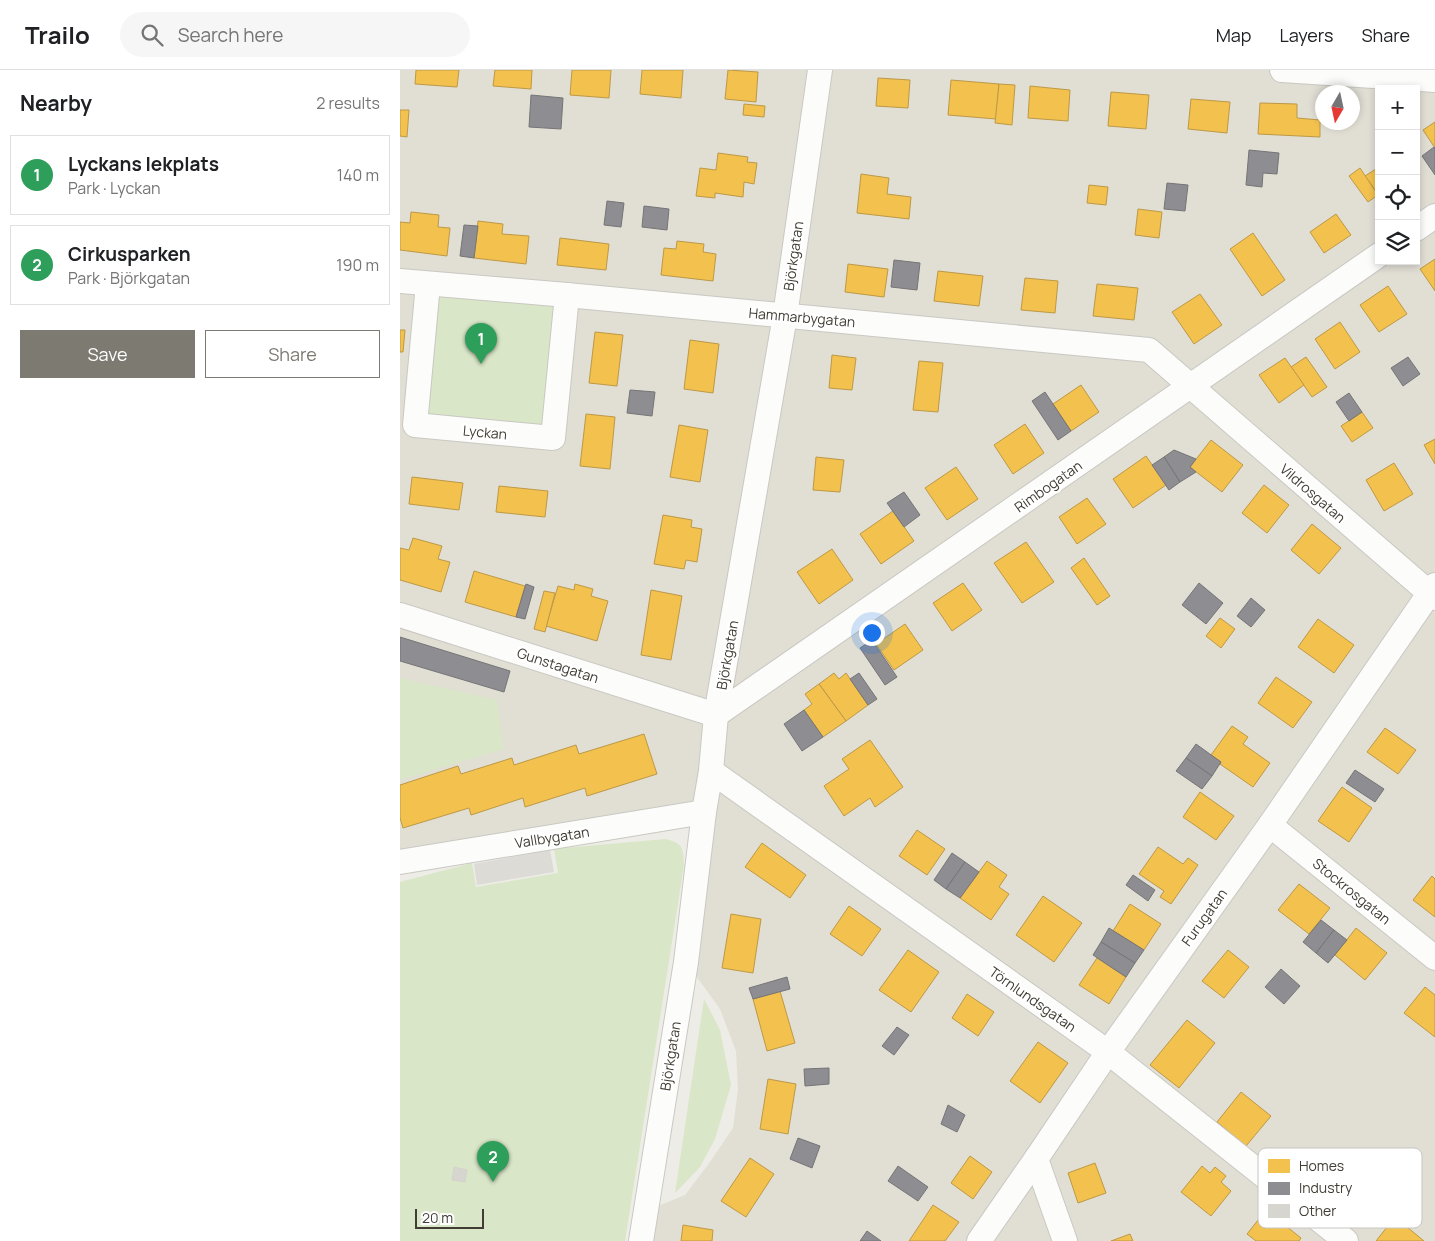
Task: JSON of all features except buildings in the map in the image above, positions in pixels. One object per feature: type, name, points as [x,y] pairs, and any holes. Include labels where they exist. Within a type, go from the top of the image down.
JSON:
[{"type":"street","name":"Björkgatan","points":[[641,1241],[686,962],[704,812],[711,771],[716,715],[785,316],[820,70]]},
{"type":"street","points":[[1282,70],[1435,80]]},
{"type":"street","points":[[1420,226],[1435,216]]},
{"type":"street","name":"Rimbogatan","points":[[716,715],[1375,258]]},
{"type":"street","name":"Hammarbygatan","points":[[400,281],[1149,350],[1191,387]]},
{"type":"street","name":"Lyckan","points":[[428,284],[415,425],[553,438],[567,296]]},
{"type":"street","name":"Vildrosgatan","points":[[1191,387],[1433,592]]},
{"type":"street","name":"Furugatan","points":[[979,1241],[1108,1052],[1433,592]]},
{"type":"street","name":"Gunstagatan","points":[[400,615],[716,715]]},
{"type":"street","name":"Törnlundsgatan","points":[[711,771],[1108,1052],[1258,1175]]},
{"type":"street","name":"Vallbygatan","points":[[400,862],[704,812]]},
{"type":"street","name":"Stockrosgatan","points":[[1270,825],[1435,958]]},
{"type":"street","points":[[1036,1159],[1066,1241]]},
{"type":"street","name":"Törnlundsgatan","points":[[1322,1228],[1333,1237]]},
{"type":"shaded area","points":[[400,70],[1282,70],[1435,80],[1435,1241],[641,1241],[646,1211],[685,1195],[733,1128],[738,1089],[736,1051],[720,1009],[686,962],[704,812],[400,862]]},
{"type":"shaded area","points":[[550,850],[554,872],[477,885],[474,864]]},
{"type":"green space","points":[[428,284],[567,295],[553,438],[415,425]]},
{"type":"green space","points":[[400,678],[497,700],[504,749],[400,780]]},
{"type":"green space","points":[[665,839],[679,844],[683,854],[684,865],[625,1241],[400,1241],[400,882],[472,863],[476,887],[558,873],[554,849]]},
{"type":"green space","points":[[704,999],[720,1030],[731,1085],[715,1139],[700,1167],[675,1193]]},
{"type":"place","name":"Lyckans lekplats","points":[[481,364]]},
{"type":"place","name":"Cirkusparken","points":[[493,1182]]}]
